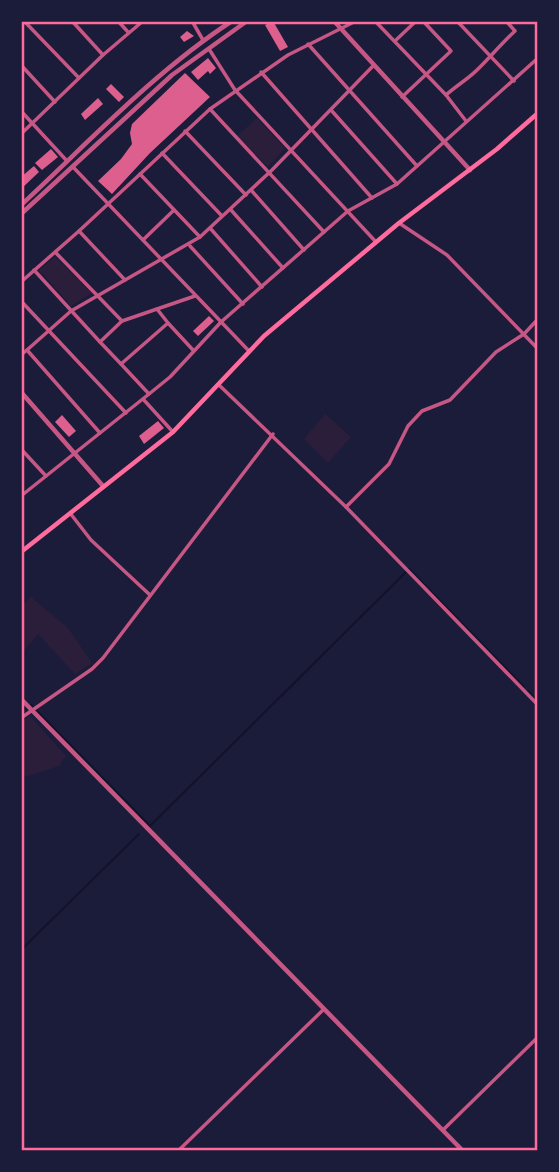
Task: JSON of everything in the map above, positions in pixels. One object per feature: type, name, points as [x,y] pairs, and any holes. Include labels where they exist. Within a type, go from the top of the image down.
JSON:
[{"type":"main road","points":[[21,552],[173,432],[219,385],[248,350],[399,223],[470,170],[538,113]]},
{"type":"street","points":[[21,26],[26,21],[79,78]]},
{"type":"street","points":[[72,21],[103,55]]},
{"type":"street","points":[[118,21],[128,32]]},
{"type":"street","points":[[21,134],[103,55],[143,21]]},
{"type":"street","points":[[192,21],[204,40]]},
{"type":"street","points":[[21,205],[163,73],[232,21]]},
{"type":"street","points":[[21,214],[172,75],[247,21]]},
{"type":"street","points":[[334,21],[470,170]]},
{"type":"street","points":[[21,282],[79,232],[209,109],[261,72],[308,44],[356,21]]},
{"type":"street","points":[[375,21],[446,95],[466,121]]},
{"type":"street","points":[[395,41],[416,21]]},
{"type":"street","points":[[402,97],[451,51],[423,21]]},
{"type":"street","points":[[457,21],[514,81]]},
{"type":"street","points":[[446,95],[481,66],[515,31],[506,21]]},
{"type":"street","points":[[308,44],[417,166]]},
{"type":"street","points":[[208,47],[235,90],[376,242]]},
{"type":"street","points":[[21,495],[170,377],[220,322],[303,250],[348,211],[397,184],[538,58]]},
{"type":"street","points":[[21,65],[55,102]]},
{"type":"street","points":[[21,355],[71,311],[200,237],[268,174],[373,66]]},
{"type":"street","points":[[261,72],[372,198]]},
{"type":"street","points":[[209,109],[324,232]]},
{"type":"street","points":[[331,110],[397,184]]},
{"type":"street","points":[[21,111],[68,162]]},
{"type":"street","points":[[185,131],[246,195]]},
{"type":"street","points":[[162,153],[222,216]]},
{"type":"street","points":[[73,167],[248,350]]},
{"type":"street","points":[[140,174],[200,237]]},
{"type":"street","points":[[250,190],[303,250]]},
{"type":"street","points":[[230,209],[283,268]]},
{"type":"street","points":[[143,240],[174,210]]},
{"type":"street","points":[[399,223],[447,255],[538,349]]},
{"type":"street","points":[[210,228],[262,286]]},
{"type":"street","points":[[79,232],[125,280]]},
{"type":"street","points":[[189,245],[243,304]]},
{"type":"street","points":[[56,253],[122,321]]},
{"type":"street","points":[[34,270],[149,394]]},
{"type":"street","points":[[100,342],[122,321],[195,296]]},
{"type":"street","points":[[21,301],[126,413]]},
{"type":"street","points":[[157,309],[193,350]]},
{"type":"street","points":[[346,507],[389,464],[408,426],[422,411],[450,400],[496,352],[524,334],[538,319]]},
{"type":"street","points":[[121,364],[168,323]]},
{"type":"street","points":[[27,349],[100,433]]},
{"type":"street","points":[[219,385],[346,507],[538,705]]},
{"type":"street","points":[[21,392],[103,486]]},
{"type":"street","points":[[143,399],[173,432]]},
{"type":"street","points":[[21,718],[92,669],[273,435]]},
{"type":"street","points":[[21,449],[46,476]]},
{"type":"street","points":[[70,513],[92,540],[149,595]]},
{"type":"street","points":[[21,699],[463,1151]]},
{"type":"street","points":[[178,1151],[324,1009]]},
{"type":"street","points":[[443,1130],[538,1037]]},
{"type":"shaded area","points":[[257,118],[285,148],[268,167],[237,136]]},
{"type":"shaded area","points":[[55,257],[92,293],[71,306],[39,270]]},
{"type":"shaded area","points":[[325,414],[351,437],[328,463],[304,439]]},
{"type":"shaded area","points":[[31,597],[68,628],[92,663],[75,674],[38,634],[21,654],[21,607]]},
{"type":"shaded area","points":[[30,716],[66,756],[59,766],[26,777],[21,773],[21,722]]},
{"type":"building","points":[[273,21],[288,47],[280,51],[265,25]]},
{"type":"building","points":[[187,31],[194,36],[184,42],[180,37]]},
{"type":"building","points":[[208,58],[216,68],[198,80],[191,72]]},
{"type":"building","points":[[185,73],[210,97],[150,153],[112,194],[98,181],[132,144],[132,124]]},
{"type":"building","points":[[111,84],[124,97],[119,102],[106,89]]},
{"type":"building","points":[[98,98],[103,104],[85,120],[81,114]]},
{"type":"building","points":[[51,149],[58,157],[42,170],[35,163]]},
{"type":"building","points":[[34,166],[39,172],[21,189],[21,177]]},
{"type":"building","points":[[209,316],[214,321],[198,336],[193,331]]},
{"type":"building","points":[[62,415],[76,431],[69,437],[55,422]]},
{"type":"building","points":[[158,421],[164,428],[144,444],[139,436]]},
{"type":"waterway","points":[[31,705],[150,826],[409,569],[524,687]]},
{"type":"waterway","points":[[528,691],[538,701]]},
{"type":"waterway","points":[[21,712],[26,708]]},
{"type":"waterway","points":[[21,950],[139,834]]}]
